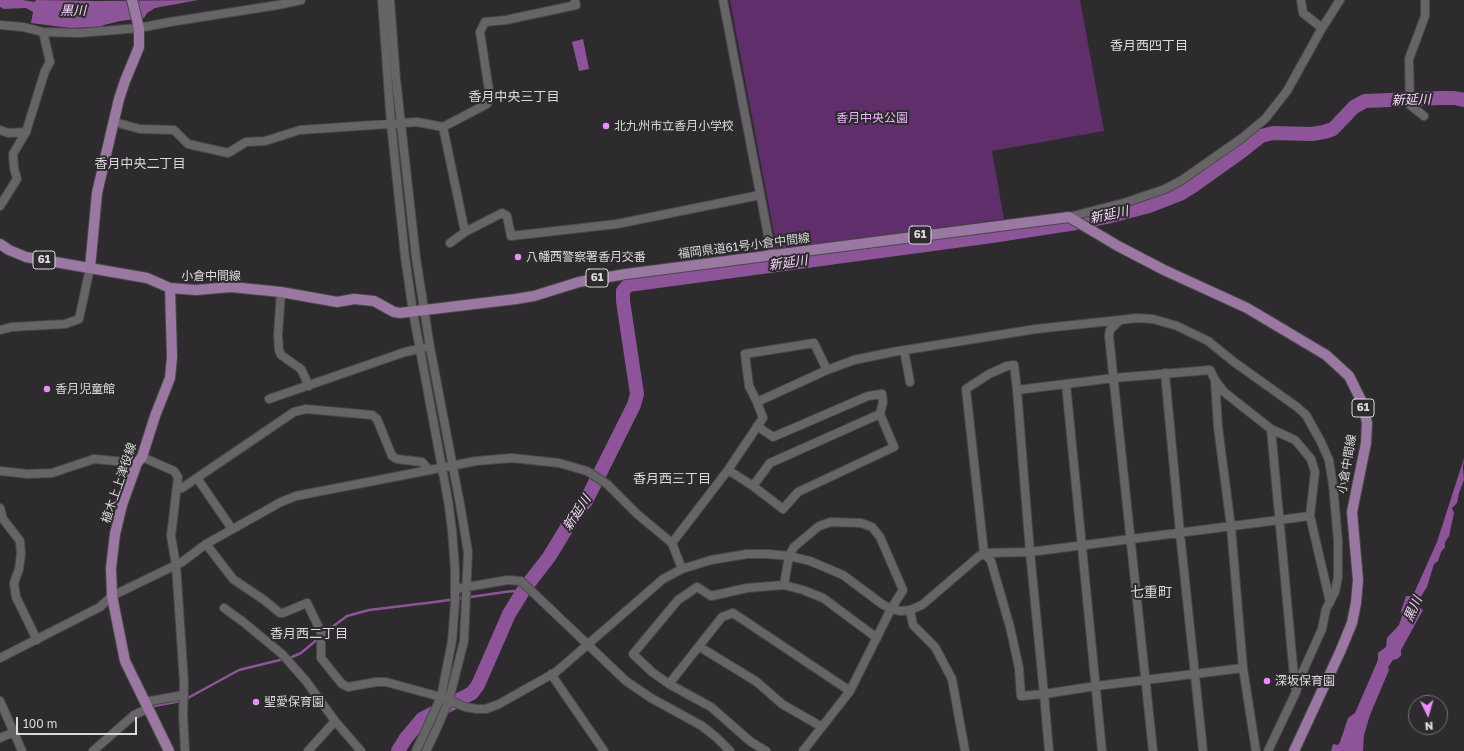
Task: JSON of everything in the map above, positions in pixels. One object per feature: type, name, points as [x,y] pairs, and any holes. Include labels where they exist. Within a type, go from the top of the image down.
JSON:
[{"type":"main road","points":[[90,268],[97,192],[119,99],[125,81],[140,48],[138,25],[132,0]]},
{"type":"main road","name":"福岡県道61号小倉中間線","points":[[424,310],[534,296],[578,282],[597,278],[772,256],[934,233],[1069,217]]},
{"type":"main road","name":"小倉中間線","points":[[1069,217],[1118,246],[1164,270],[1247,308],[1308,344],[1326,355],[1349,376],[1359,394],[1367,423],[1366,443],[1352,512],[1358,580],[1356,604],[1352,623],[1340,652],[1294,751]]},
{"type":"main road","name":"小倉中間線","points":[[2,248],[26,257],[147,278],[170,288],[196,290],[231,287],[281,292],[337,302],[354,299],[374,301],[394,312],[400,313],[424,310]]},
{"type":"main road","name":"植木上上津役線","points":[[168,751],[125,661],[112,596],[111,568],[115,534],[122,505],[170,378],[172,357],[170,288]]},
{"type":"street","points":[[0,25],[23,26],[43,32],[79,33],[170,22],[301,0]]},
{"type":"street","points":[[382,0],[391,124],[401,222],[413,312],[442,467],[452,530],[455,569],[452,641],[440,697],[416,751]]},
{"type":"street","points":[[390,0],[396,79],[411,219],[430,347],[468,552],[464,640],[449,700],[438,728],[426,751]]},
{"type":"street","points":[[114,122],[140,129],[174,130],[188,144],[228,153],[246,142],[265,141],[300,130],[417,122],[443,127],[487,104],[490,97],[480,32],[486,22],[506,20],[576,5],[575,0]]},
{"type":"street","points":[[723,0],[772,256]]},
{"type":"street","points":[[1301,0],[1303,13],[1322,28]]},
{"type":"street","points":[[1069,217],[1127,202],[1166,189],[1182,180],[1242,138],[1265,119],[1288,91],[1322,28],[1340,0]]},
{"type":"street","points":[[1424,116],[1410,105],[1409,58],[1425,16],[1425,0]]},
{"type":"street","points":[[0,206],[17,179],[14,168],[13,154],[26,132],[45,71],[50,62],[43,32]]},
{"type":"street","points":[[443,127],[465,232]]},
{"type":"street","points":[[0,130],[8,133],[26,132]]},
{"type":"street","points":[[450,243],[465,232],[502,213],[507,216],[511,236],[617,224],[760,195]]},
{"type":"street","points":[[0,330],[12,327],[65,324],[79,319],[90,268]]},
{"type":"street","points":[[281,292],[278,335],[279,350],[281,355],[301,368],[309,386]]},
{"type":"street","points":[[757,402],[827,370],[854,360],[904,350],[1036,330],[1136,318],[1152,319],[1176,326],[1208,341],[1306,415],[1321,442],[1328,460],[1334,485],[1338,541],[1338,577],[1335,592],[1326,609],[1322,629],[1300,678],[1296,692],[1268,751]]},
{"type":"street","points":[[1120,320],[1110,330],[1109,336],[1153,751]]},
{"type":"street","points":[[672,543],[728,470],[763,418],[749,386],[745,354],[814,343],[827,370]]},
{"type":"street","points":[[269,399],[391,357],[430,347]]},
{"type":"street","points":[[904,350],[910,382]]},
{"type":"street","points":[[1049,751],[1044,694],[1030,552],[1014,365],[1007,366],[989,374],[966,389],[984,553],[991,561],[1010,627],[1019,668],[1021,696],[1044,694],[1243,668]]},
{"type":"street","points":[[1016,390],[1114,378],[1210,370],[1224,392],[1271,429],[1295,440],[1311,460],[1315,472],[1310,516],[1330,602]]},
{"type":"street","points":[[1165,373],[1194,674],[1203,751]]},
{"type":"street","points":[[1215,380],[1218,427],[1231,527],[1243,668],[1256,751]]},
{"type":"street","points":[[1066,384],[1102,751]]},
{"type":"street","points":[[728,470],[753,486],[783,509],[798,492],[894,447],[880,414],[883,402],[882,394],[868,396],[773,437],[757,426]]},
{"type":"street","points":[[177,487],[182,488],[294,412],[306,409],[372,415],[377,419],[392,456],[397,459],[422,462],[429,470]]},
{"type":"street","points":[[753,486],[770,463],[880,414]]},
{"type":"street","points":[[1271,429],[1296,692]]},
{"type":"street","points":[[0,658],[100,607],[112,596],[182,562],[206,544],[281,502],[296,496],[476,461],[512,458],[559,464],[587,471],[607,484],[637,514],[672,543],[682,569]]},
{"type":"street","points":[[0,471],[28,474],[52,473],[94,459],[140,460],[174,471],[178,477],[170,536],[176,565],[184,682],[185,751]]},
{"type":"street","points":[[197,478],[232,529]]},
{"type":"street","points":[[0,508],[3,519],[20,541],[21,554],[19,569],[14,583],[16,597],[37,640]]},
{"type":"street","points":[[206,544],[233,579],[280,613],[307,603],[321,632],[321,658],[342,684],[348,687],[376,682],[386,682],[440,697],[465,707],[486,709],[498,704],[551,674],[663,579],[682,569],[711,560],[747,554],[789,556],[810,562],[843,575],[882,604],[891,609],[901,611],[910,610],[922,605],[984,553],[1030,552],[1310,516]]},
{"type":"street","points":[[784,585],[789,556],[794,547],[819,526],[831,522],[861,523],[872,527],[880,537],[903,590],[891,609],[850,691],[803,751]]},
{"type":"street","points":[[455,590],[508,580],[521,581],[626,681],[651,698],[702,726],[730,751]]},
{"type":"street","points":[[766,751],[751,742],[711,707],[669,684],[652,672],[633,654],[678,600],[697,586],[711,596],[747,588],[784,585],[803,590],[823,598],[877,638]]},
{"type":"street","points":[[224,608],[282,654],[306,681],[335,721],[360,751]]},
{"type":"street","points":[[910,610],[913,625],[935,647],[952,679],[965,751]]},
{"type":"street","points":[[669,684],[722,617],[733,614],[850,691]]},
{"type":"street","points":[[700,646],[757,682],[782,704],[822,727]]},
{"type":"street","points":[[551,674],[604,751]]},
{"type":"street","points":[[93,751],[146,706],[184,695]]},
{"type":"street","points":[[0,701],[22,751]]},
{"type":"street","points":[[308,751],[335,721]]},
{"type":"street","points":[[0,738],[14,732]]},
{"type":"green space","name":"香月中央公園","points":[[730,0],[1080,0],[1104,131],[992,151],[1004,219],[777,249]]},
{"type":"water","name":"黒川","points":[[0,0],[23,0],[35,2],[36,0],[198,0],[155,8],[147,13],[144,18],[120,21],[101,27],[70,28],[31,23],[33,12],[26,8],[4,9],[0,7]]},
{"type":"water","points":[[583,39],[589,69],[579,71],[572,42]]},
{"type":"water","name":"黒川","points":[[1464,458],[1464,480],[1457,503],[1452,508],[1454,513],[1449,536],[1445,542],[1445,547],[1441,552],[1438,561],[1434,564],[1427,587],[1420,598],[1419,607],[1423,610],[1401,650],[1401,656],[1393,660],[1388,667],[1389,670],[1370,715],[1364,735],[1363,751],[1331,751],[1333,744],[1338,745],[1340,742],[1348,718],[1355,713],[1378,660],[1378,653],[1386,647],[1387,638],[1399,625],[1402,616],[1401,611],[1406,596],[1411,596],[1415,591],[1437,542]]},
{"type":"waterway","name":"新延川","points":[[398,751],[406,738],[422,719],[472,693],[478,685],[509,614],[525,588],[549,557],[574,516],[586,501],[634,405],[637,394],[623,301],[623,291],[628,285],[992,236],[1107,217],[1149,206],[1180,194],[1261,136],[1273,133],[1312,134],[1333,129],[1354,107],[1365,101],[1441,98],[1464,100]]},
{"type":"waterway","points":[[323,634],[347,616],[369,610],[505,592],[514,591],[522,593]]},
{"type":"waterway","points":[[186,699],[239,670],[292,657],[301,653],[319,638]]},
{"type":"waterway","points":[[154,706],[181,701]]},
{"type":"place","name":"北九州市立香月小学校","points":[[606,126]]},
{"type":"place","name":"八幡西警察署香月交番","points":[[518,257]]},
{"type":"place","name":"香月児童館","points":[[47,389]]},
{"type":"place","name":"深坂保育園","points":[[1267,681]]},
{"type":"place","name":"聖愛保育園","points":[[256,702]]},
{"type":"district","name":"香月西四丁目","points":[[1149,46]]},
{"type":"district","name":"香月中央三丁目","points":[[514,97]]},
{"type":"district","name":"香月中央二丁目","points":[[140,164]]},
{"type":"district","name":"香月西三丁目","points":[[672,479]]},
{"type":"district","name":"七重町","points":[[1151,593]]},
{"type":"district","name":"香月西二丁目","points":[[309,634]]}]
